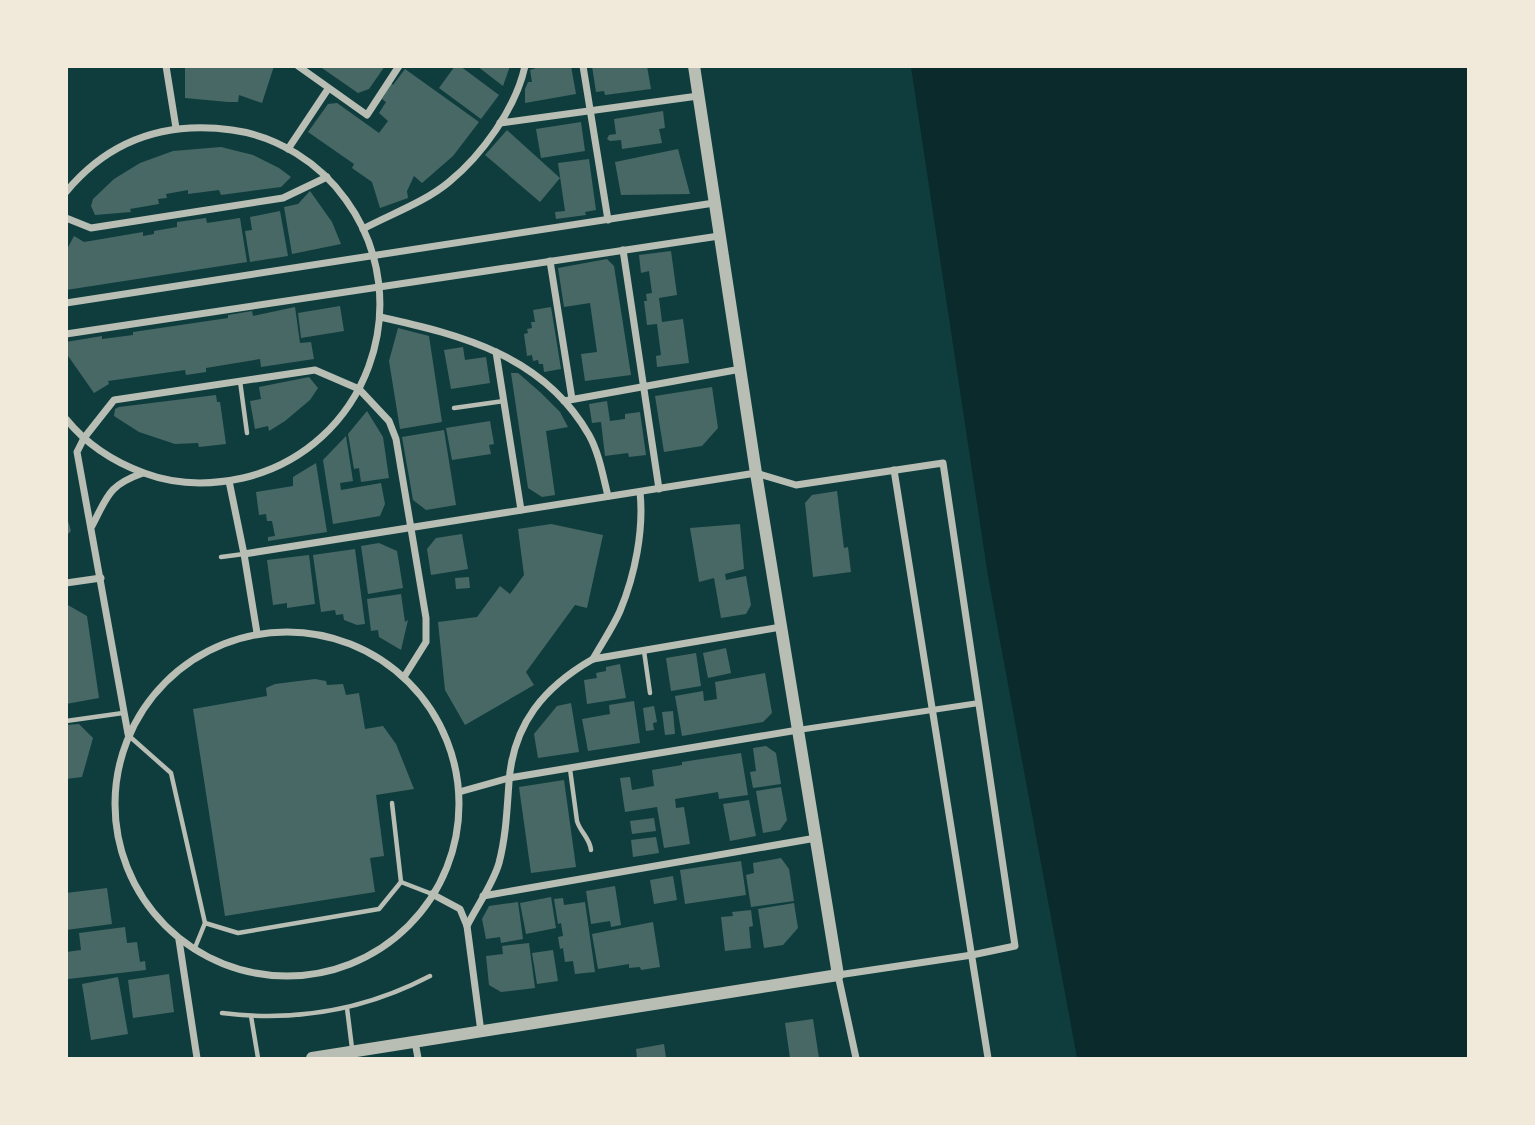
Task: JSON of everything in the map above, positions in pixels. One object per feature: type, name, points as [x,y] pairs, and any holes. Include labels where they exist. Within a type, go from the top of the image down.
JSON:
[{"type":"street","points":[[166,66],[176,128]]},
{"type":"street","points":[[298,66],[367,115],[399,66]]},
{"type":"street","points":[[363,229],[448,183],[481,151],[523,77],[525,66]]},
{"type":"street","points":[[583,66],[608,220]]},
{"type":"street","points":[[694,66],[781,627],[838,975],[856,1059]]},
{"type":"street","points":[[288,149],[328,89]]},
{"type":"street","points":[[499,123],[698,96]]},
{"type":"street","points":[[66,192],[75,181],[113,151],[143,135],[176,128],[213,127],[266,138],[288,149],[327,177],[353,210],[374,256],[380,317],[374,349],[359,388],[344,412],[326,433],[305,450],[268,470],[229,481],[203,483],[177,481],[143,473],[105,454],[66,419]]},
{"type":"street","points":[[66,218],[91,228],[283,198],[327,177]]},
{"type":"street","points":[[66,303],[714,204]]},
{"type":"street","points":[[66,334],[719,236]]},
{"type":"street","points":[[623,250],[659,489]]},
{"type":"street","points":[[550,261],[568,400]]},
{"type":"street","points":[[380,317],[460,337],[535,373],[568,400],[590,437],[608,496]]},
{"type":"street","points":[[496,352],[521,510]]},
{"type":"street","points":[[568,400],[741,369]]},
{"type":"street","points":[[128,735],[78,452],[85,438],[114,400],[315,370],[359,388],[389,421],[396,439],[426,618],[426,642],[404,677]]},
{"type":"street","points":[[244,554],[756,473],[796,485],[943,463],[1015,946],[312,1059]]},
{"type":"street","points":[[894,470],[988,1059]]},
{"type":"street","points":[[91,526],[110,491],[120,483],[143,473]]},
{"type":"street","points":[[229,481],[257,633]]},
{"type":"street","points":[[593,659],[620,611],[630,582],[637,554],[640,492]]},
{"type":"street","points":[[66,583],[101,578]]},
{"type":"street","points":[[467,926],[498,866],[507,828],[509,778],[514,751],[526,719],[543,698],[593,659],[781,627]]},
{"type":"street","points":[[295,631],[334,638],[372,653],[404,677],[432,710],[451,749],[459,792],[459,820],[444,875],[432,894],[394,939],[348,966],[295,977],[242,971],[194,950],[179,940],[149,909],[127,870],[121,854],[114,810],[117,775],[128,735],[147,702],[177,671],[214,648],[257,633],[295,631]]},
{"type":"street","points":[[459,792],[509,778],[979,703]]},
{"type":"street","points":[[483,896],[816,838]]},
{"type":"street","points":[[432,894],[460,909],[467,926],[481,1032]]},
{"type":"street","points":[[179,940],[197,1059]]},
{"type":"street","points":[[415,1042],[418,1059]]},
{"type":"lane","points":[[240,381],[247,433]]},
{"type":"lane","points":[[454,408],[504,401]]},
{"type":"lane","points":[[221,557],[244,554]]},
{"type":"lane","points":[[644,651],[650,693]]},
{"type":"lane","points":[[66,722],[123,713]]},
{"type":"lane","points":[[128,735],[171,773],[205,923],[194,950]]},
{"type":"lane","points":[[570,769],[577,821],[590,843],[591,850]]},
{"type":"lane","points":[[205,923],[238,933],[379,909],[401,882],[392,803]]},
{"type":"lane","points":[[401,882],[432,894]]},
{"type":"lane","points":[[222,1013],[251,1016],[305,1015],[347,1008],[398,992],[430,976]]},
{"type":"lane","points":[[347,1008],[353,1052]]},
{"type":"lane","points":[[251,1016],[258,1059]]},
{"type":"water","points":[[911,67],[1468,67],[1468,1058],[1077,1058],[988,576]]},
{"type":"building","points":[[185,66],[274,66],[262,103],[239,95],[238,102],[185,98]]},
{"type":"building","points":[[319,66],[385,66],[369,89],[358,93]]},
{"type":"building","points":[[455,66],[460,66],[499,95],[481,119],[439,88]]},
{"type":"building","points":[[477,66],[510,66],[503,86]]},
{"type":"building","points":[[542,66],[571,66],[576,94],[525,103],[525,89],[528,82],[532,82],[530,70]]},
{"type":"building","points":[[592,66],[647,66],[651,89],[605,95],[604,91],[596,92]]},
{"type":"building","points":[[405,69],[479,122],[453,156],[422,183],[414,176],[407,191],[408,198],[380,208],[372,182],[352,168],[354,164],[308,132],[328,104],[337,103],[379,133],[388,121],[379,113],[386,102],[382,99],[391,83],[393,85]]},
{"type":"building","points":[[663,111],[665,128],[659,129],[662,143],[622,149],[621,140],[607,139],[609,135],[616,134],[614,119]]},
{"type":"building","points":[[581,122],[585,151],[541,158],[536,129]]},
{"type":"building","points":[[507,130],[560,178],[540,202],[485,155]]},
{"type":"building","points":[[221,147],[253,155],[291,177],[281,187],[221,195],[219,190],[188,194],[188,190],[166,194],[167,198],[158,199],[159,204],[130,209],[131,212],[95,215],[91,206],[93,199],[114,179],[140,163],[173,151]]},
{"type":"building","points":[[678,149],[690,194],[621,195],[615,162]]},
{"type":"building","points":[[589,159],[596,210],[585,212],[586,215],[556,219],[555,212],[565,211],[558,163]]},
{"type":"building","points":[[310,191],[332,222],[341,244],[292,254],[284,207],[298,204]]},
{"type":"building","points":[[280,211],[288,256],[250,262],[245,231],[252,230],[250,217]]},
{"type":"building","points":[[206,218],[207,223],[240,218],[247,262],[66,290],[66,251],[74,236],[84,242],[143,232],[143,236],[177,227],[177,222]]},
{"type":"building","points":[[671,251],[677,295],[659,298],[662,322],[683,319],[689,363],[657,367],[656,356],[661,355],[657,324],[647,325],[644,301],[647,301],[646,294],[652,293],[649,271],[641,273],[639,255]]},
{"type":"building","points":[[607,259],[614,266],[631,375],[585,381],[581,354],[597,352],[590,303],[564,307],[558,268]]},
{"type":"building","points":[[340,306],[344,331],[301,338],[298,313]]},
{"type":"building","points":[[295,307],[300,343],[311,342],[314,359],[261,367],[260,359],[206,368],[206,372],[186,375],[185,370],[108,381],[109,384],[94,393],[66,353],[66,342],[102,336],[102,339],[133,335],[133,332],[228,318],[228,315],[252,311],[253,316]]},
{"type":"building","points":[[551,307],[561,369],[544,372],[543,364],[539,364],[538,360],[533,361],[532,355],[527,356],[524,334],[528,333],[527,329],[532,328],[531,322],[535,322],[533,310]]},
{"type":"building","points":[[398,328],[429,336],[442,422],[400,429],[389,361]]},
{"type":"building","points":[[463,347],[465,360],[486,357],[490,383],[451,389],[444,350]]},
{"type":"building","points":[[511,373],[518,373],[540,392],[560,412],[568,427],[546,431],[555,495],[542,497],[528,488]]},
{"type":"building","points":[[309,377],[318,388],[310,400],[269,431],[268,426],[255,429],[250,401],[261,399],[259,387]]},
{"type":"building","points":[[712,387],[718,428],[702,446],[664,452],[655,396]]},
{"type":"building","points":[[216,395],[217,402],[220,402],[226,444],[199,447],[198,443],[175,444],[139,432],[114,416],[115,409],[119,407]]},
{"type":"building","points":[[607,401],[610,421],[625,419],[625,414],[640,412],[646,455],[629,457],[628,453],[605,456],[601,422],[592,423],[589,404]]},
{"type":"building","points":[[367,411],[383,437],[389,478],[361,482],[359,468],[354,469],[348,434]]},
{"type":"building","points":[[490,421],[494,444],[489,445],[491,454],[452,460],[446,428]]},
{"type":"building","points":[[444,430],[456,505],[426,510],[413,500],[402,437]]},
{"type":"building","points":[[346,436],[353,481],[340,483],[341,490],[381,483],[385,504],[380,516],[333,524],[323,460]]},
{"type":"building","points":[[316,463],[327,532],[268,541],[268,537],[275,536],[272,521],[267,521],[266,514],[259,515],[256,492],[293,486],[293,477]]},
{"type":"building","points":[[837,491],[844,548],[848,547],[851,572],[813,577],[805,503],[812,495]]},
{"type":"building","points":[[66,514],[71,531],[66,536]]},
{"type":"building","points":[[551,524],[603,535],[587,608],[575,605],[526,672],[534,685],[465,725],[445,690],[438,622],[477,617],[500,586],[510,594],[524,575],[518,529]]},
{"type":"building","points":[[740,524],[744,569],[725,574],[726,580],[746,576],[751,605],[746,614],[721,618],[714,578],[699,582],[690,528]]},
{"type":"building","points":[[462,534],[468,569],[431,575],[427,549],[436,538]]},
{"type":"building","points":[[379,543],[397,551],[403,588],[368,594],[361,546]]},
{"type":"building","points":[[355,549],[365,624],[357,625],[344,620],[343,614],[336,615],[335,610],[321,612],[313,555]]},
{"type":"building","points":[[309,555],[315,604],[287,608],[287,603],[273,605],[267,560]]},
{"type":"building","points":[[469,577],[470,588],[456,589],[455,578]]},
{"type":"building","points":[[401,594],[405,622],[408,620],[401,650],[379,637],[378,630],[371,631],[367,599]]},
{"type":"building","points":[[66,604],[87,616],[99,698],[66,704]]},
{"type":"building","points":[[726,648],[731,673],[708,678],[703,653]]},
{"type":"building","points":[[696,653],[701,686],[671,691],[666,658]]},
{"type":"building","points":[[620,664],[626,698],[587,704],[584,680],[597,678],[596,673],[606,671],[606,667]]},
{"type":"building","points":[[765,673],[772,713],[763,722],[682,736],[675,696],[703,691],[704,701],[717,699],[715,682]]},
{"type":"building","points":[[315,679],[326,681],[327,685],[343,684],[346,695],[359,693],[365,729],[383,726],[396,744],[414,789],[376,795],[384,856],[370,858],[375,892],[225,916],[193,709],[267,696],[266,688],[275,684]]},
{"type":"building","points":[[634,701],[640,743],[588,751],[582,719],[610,714],[609,705]]},
{"type":"building","points":[[571,703],[579,752],[538,758],[534,734],[557,706]]},
{"type":"building","points":[[654,706],[657,722],[653,723],[654,730],[646,731],[643,708]]},
{"type":"building","points":[[673,711],[675,734],[665,735],[662,712]]},
{"type":"building","points":[[79,724],[93,738],[82,777],[66,779],[66,725]]},
{"type":"building","points":[[766,746],[776,753],[781,784],[753,788],[750,772],[756,771],[753,748]]},
{"type":"building","points":[[741,753],[748,795],[719,799],[718,792],[675,799],[676,808],[684,807],[690,844],[664,848],[657,807],[625,812],[620,778],[630,777],[632,790],[654,786],[652,770],[682,765],[682,762]]},
{"type":"building","points":[[564,780],[576,867],[531,873],[519,787]]},
{"type":"building","points":[[781,787],[787,820],[780,830],[763,833],[756,791]]},
{"type":"building","points":[[749,800],[756,836],[730,841],[723,804]]},
{"type":"building","points":[[654,818],[656,831],[632,834],[630,821]]},
{"type":"building","points":[[656,837],[659,853],[633,857],[631,840]]},
{"type":"building","points":[[781,858],[789,869],[794,901],[751,907],[746,875],[754,873],[753,863]]},
{"type":"building","points":[[741,861],[746,895],[685,904],[680,870]]},
{"type":"building","points":[[673,876],[677,900],[654,904],[650,880]]},
{"type":"building","points":[[615,886],[621,925],[611,927],[610,921],[591,924],[586,891]]},
{"type":"building","points":[[107,888],[112,924],[66,930],[66,893]]},
{"type":"building","points":[[551,897],[556,928],[526,934],[520,903]]},
{"type":"building","points":[[563,898],[564,905],[585,902],[595,972],[575,974],[573,961],[565,962],[558,937],[563,936],[561,923],[558,924],[554,899]]},
{"type":"building","points":[[518,902],[523,939],[501,943],[500,937],[486,939],[482,919],[489,906]]},
{"type":"building","points":[[794,903],[798,928],[783,945],[764,948],[758,909]]},
{"type":"building","points":[[751,910],[751,948],[725,951],[721,917],[733,916],[732,912]]},
{"type":"building","points":[[653,922],[660,967],[641,970],[640,967],[629,968],[629,964],[598,969],[592,934]]},
{"type":"building","points":[[125,927],[127,943],[137,942],[140,962],[145,961],[146,970],[68,979],[66,952],[81,950],[79,933]]},
{"type":"building","points":[[529,943],[535,988],[501,992],[489,985],[486,956],[503,954],[502,946]]},
{"type":"building","points":[[553,950],[558,981],[537,984],[532,953]]},
{"type":"building","points":[[169,974],[174,1012],[133,1018],[128,980]]},
{"type":"building","points":[[118,977],[128,1034],[91,1040],[82,984]]},
{"type":"building","points":[[813,1019],[819,1058],[790,1058],[785,1023]]},
{"type":"building","points":[[664,1044],[666,1058],[637,1058],[636,1049]]}]
